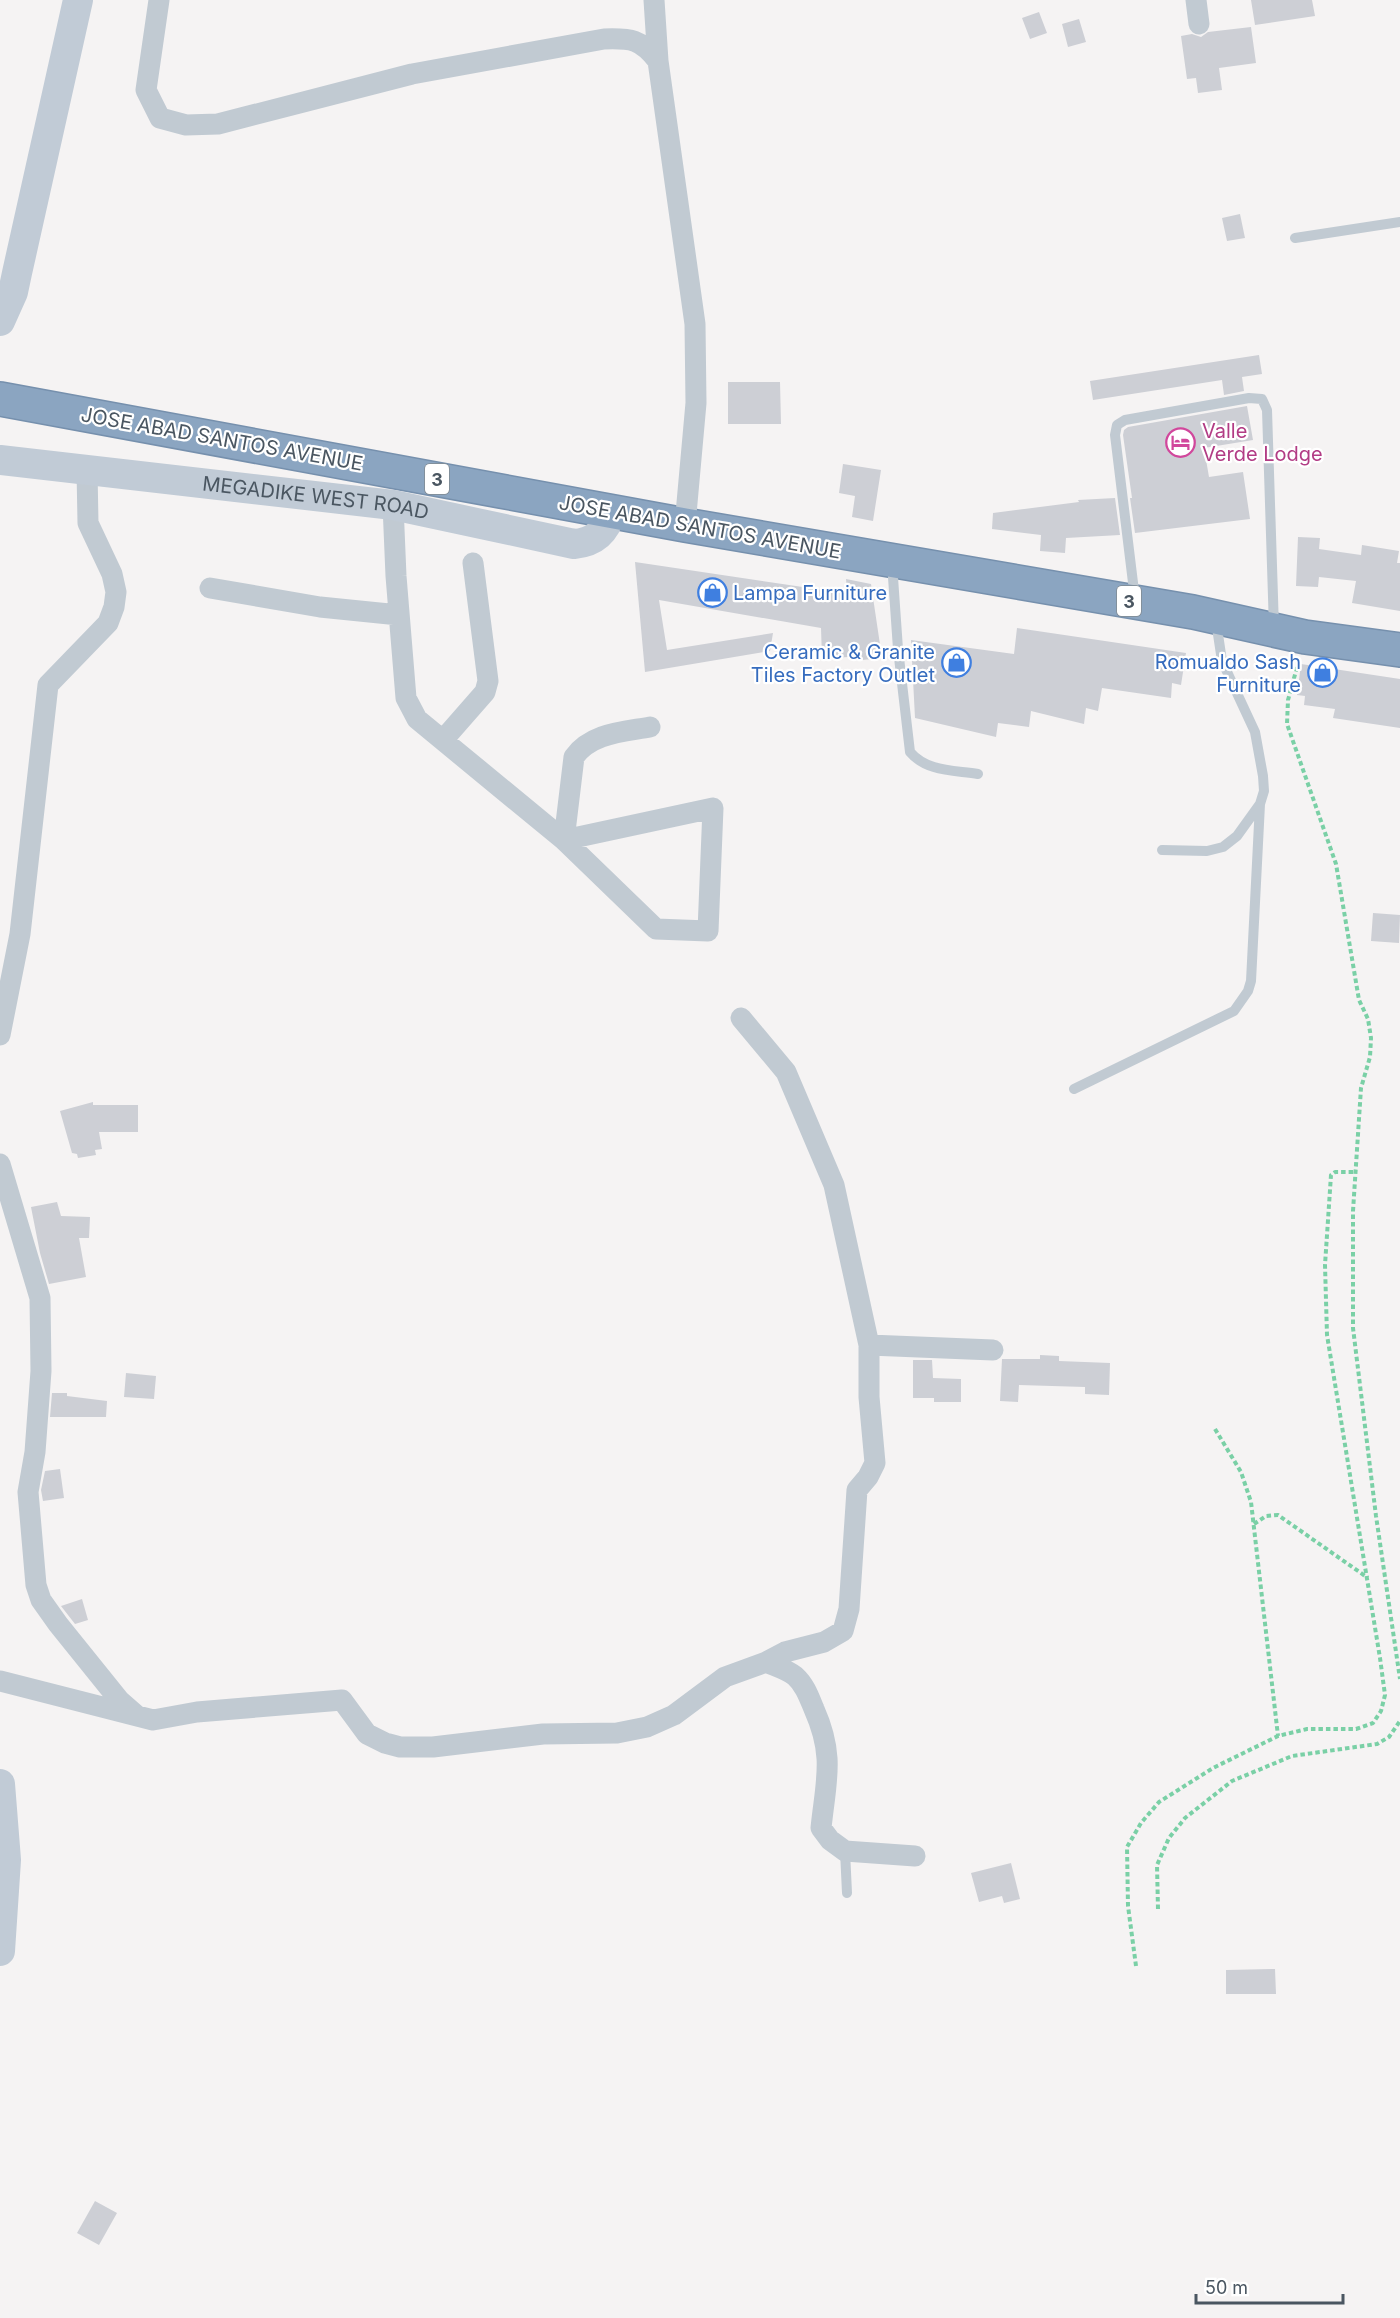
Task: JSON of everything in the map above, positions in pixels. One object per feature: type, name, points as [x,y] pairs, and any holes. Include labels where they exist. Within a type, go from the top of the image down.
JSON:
[{"type":"highway","name":"JOSE ABAD SANTOS AVENUE","points":[[8,400],[685,525],[1215,617],[1305,636],[1400,650]]},
{"type":"street","points":[[0,321],[13,292],[78,0]]},
{"type":"street","points":[[159,0],[146,90],[160,118],[186,125],[218,124],[412,74],[604,39],[622,38],[646,45],[658,61]]},
{"type":"street","points":[[654,0],[658,61],[695,324],[696,403],[685,525]]},
{"type":"street","points":[[1196,0],[1199,24]]},
{"type":"street","name":"MEGADIKE WEST ROAD","points":[[0,460],[393,505],[574,544],[595,539],[603,530],[611,511]]},
{"type":"street","points":[[0,1035],[20,934],[47,689],[51,681],[108,623],[114,607],[116,591],[112,574],[88,523],[87,470]]},
{"type":"street","points":[[393,505],[406,698],[417,719],[564,840],[656,929],[708,932],[713,808],[564,840]]},
{"type":"street","points":[[443,740],[485,692],[489,681],[473,563]]},
{"type":"street","points":[[210,588],[320,607],[399,615]]},
{"type":"street","points":[[564,840],[574,757],[581,747],[597,738],[650,727]]},
{"type":"street","points":[[0,1681],[153,1720],[197,1712],[342,1700],[367,1734],[384,1743],[400,1747],[434,1748],[543,1734],[617,1733],[647,1727],[674,1715],[725,1677],[766,1662],[785,1652],[824,1642],[843,1631],[849,1609],[857,1490],[868,1477],[875,1463],[869,1397],[868,1345],[834,1185],[786,1072],[741,1018]]},
{"type":"street","points":[[0,1164],[40,1298],[41,1371],[35,1452],[28,1492],[36,1585],[41,1600],[58,1624],[120,1701],[137,1716]]},
{"type":"street","points":[[868,1345],[993,1350]]},
{"type":"street","points":[[766,1662],[794,1675],[806,1690],[824,1731],[828,1752],[828,1785],[821,1828],[830,1840],[845,1851],[915,1856]]},
{"type":"street","points":[[0,1784],[6,1860],[0,1951]]},
{"type":"lane","points":[[1295,238],[1400,222]]},
{"type":"lane","points":[[1136,603],[1114,435],[1117,425],[1125,420],[1249,398],[1262,399],[1267,410],[1274,629]]},
{"type":"lane","points":[[891,560],[910,752],[927,766],[978,774]]},
{"type":"lane","points":[[1074,1089],[1234,1011],[1248,991],[1251,981],[1260,804],[1264,791],[1263,776],[1255,732],[1222,661],[1215,617]]},
{"type":"lane","points":[[1162,850],[1207,851],[1223,847],[1237,836],[1260,804]]},
{"type":"lane","points":[[845,1851],[848,1893]]},
{"type":"path","points":[[1305,636],[1288,700],[1287,724],[1336,864],[1359,1000],[1368,1019],[1371,1038],[1370,1057],[1361,1088],[1353,1211],[1353,1328],[1382,1559],[1400,1679]]},
{"type":"path","points":[[1136,1966],[1128,1906],[1127,1847],[1141,1823],[1159,1802],[1213,1768],[1278,1736],[1307,1729],[1356,1729],[1372,1724],[1382,1711],[1385,1695],[1325,1311],[1325,1265],[1331,1175],[1335,1172],[1356,1172]]},
{"type":"path","points":[[1215,1429],[1241,1472],[1251,1502],[1278,1736]]},
{"type":"path","points":[[1254,1524],[1266,1516],[1278,1515],[1368,1579]]},
{"type":"path","points":[[1158,1909],[1157,1865],[1168,1838],[1185,1818],[1232,1781],[1292,1756],[1377,1744],[1389,1737],[1400,1721]]},
{"type":"building","points":[[1251,0],[1312,0],[1315,16],[1255,25]]},
{"type":"building","points":[[1039,12],[1047,33],[1030,39],[1022,18]]},
{"type":"building","points":[[1079,19],[1086,42],[1068,47],[1062,24]]},
{"type":"building","points":[[1251,27],[1256,63],[1219,68],[1222,90],[1198,93],[1196,78],[1187,79],[1181,36],[1192,34],[1201,37],[1208,32]]},
{"type":"building","points":[[1240,214],[1245,238],[1227,241],[1222,218]]},
{"type":"building","points":[[1259,355],[1262,374],[1242,377],[1244,391],[1224,395],[1222,380],[1093,400],[1090,381]]},
{"type":"building","points":[[728,382],[780,382],[781,424],[728,424]]},
{"type":"building","points":[[1247,406],[1253,440],[1204,448],[1209,477],[1243,472],[1250,519],[1135,533],[1124,430],[1128,427]]},
{"type":"building","points":[[843,464],[881,470],[873,521],[852,517],[855,496],[839,493]]},
{"type":"building","points":[[1115,498],[1120,535],[1066,538],[1065,553],[1040,551],[1041,535],[992,529],[993,513],[1079,502],[1078,500]]},
{"type":"building","points":[[1298,537],[1320,538],[1319,549],[1361,555],[1362,545],[1399,551],[1397,563],[1400,563],[1400,611],[1352,603],[1356,581],[1319,577],[1318,587],[1296,586]]},
{"type":"building","points":[[635,562],[823,590],[847,589],[846,579],[871,584],[882,658],[852,661],[851,657],[822,658],[821,628],[659,600],[667,650],[773,633],[770,651],[645,672]]},
{"type":"building","points":[[1017,628],[1186,653],[1181,685],[1172,683],[1171,698],[1102,688],[1098,711],[1086,708],[1084,724],[1031,711],[1029,727],[998,723],[996,737],[915,718],[911,640],[1014,654]]},
{"type":"building","points":[[1301,664],[1400,679],[1400,728],[1333,718],[1335,709],[1304,705],[1305,696],[1297,695]]},
{"type":"building","points":[[1373,913],[1400,915],[1399,943],[1371,941]]},
{"type":"building","points":[[93,1102],[93,1105],[138,1105],[138,1132],[99,1132],[102,1149],[95,1150],[96,1155],[78,1158],[77,1154],[72,1153],[60,1111]]},
{"type":"building","points":[[57,1202],[61,1216],[90,1217],[89,1238],[79,1238],[86,1277],[49,1284],[31,1207]]},
{"type":"building","points":[[1040,1355],[1059,1356],[1059,1361],[1110,1363],[1109,1395],[1085,1394],[1085,1387],[1019,1385],[1018,1402],[1000,1401],[1002,1359],[1040,1359]]},
{"type":"building","points":[[913,1360],[932,1360],[933,1378],[961,1379],[961,1402],[934,1402],[934,1398],[913,1398]]},
{"type":"building","points":[[126,1373],[156,1376],[154,1399],[124,1397]]},
{"type":"building","points":[[52,1393],[67,1393],[67,1396],[107,1401],[106,1417],[50,1417]]},
{"type":"building","points":[[60,1469],[64,1498],[43,1501],[41,1490],[45,1471]]},
{"type":"building","points":[[82,1599],[88,1620],[75,1624],[61,1606]]},
{"type":"building","points":[[1011,1863],[1020,1899],[1004,1903],[1002,1896],[979,1902],[971,1873]]},
{"type":"building","points":[[1275,1969],[1276,1994],[1226,1994],[1226,1970]]},
{"type":"building","points":[[95,2201],[117,2213],[99,2245],[77,2233]]},
{"type":"place","name":"Valle Verde Lodge","points":[[1181,443]]},
{"type":"place","name":"Lampa Furniture","points":[[712,593]]},
{"type":"place","name":"Ceramic & Granite Tiles Factory Outlet","points":[[956,663]]},
{"type":"place","name":"Romualdo Sash Furniture","points":[[1322,673]]}]
